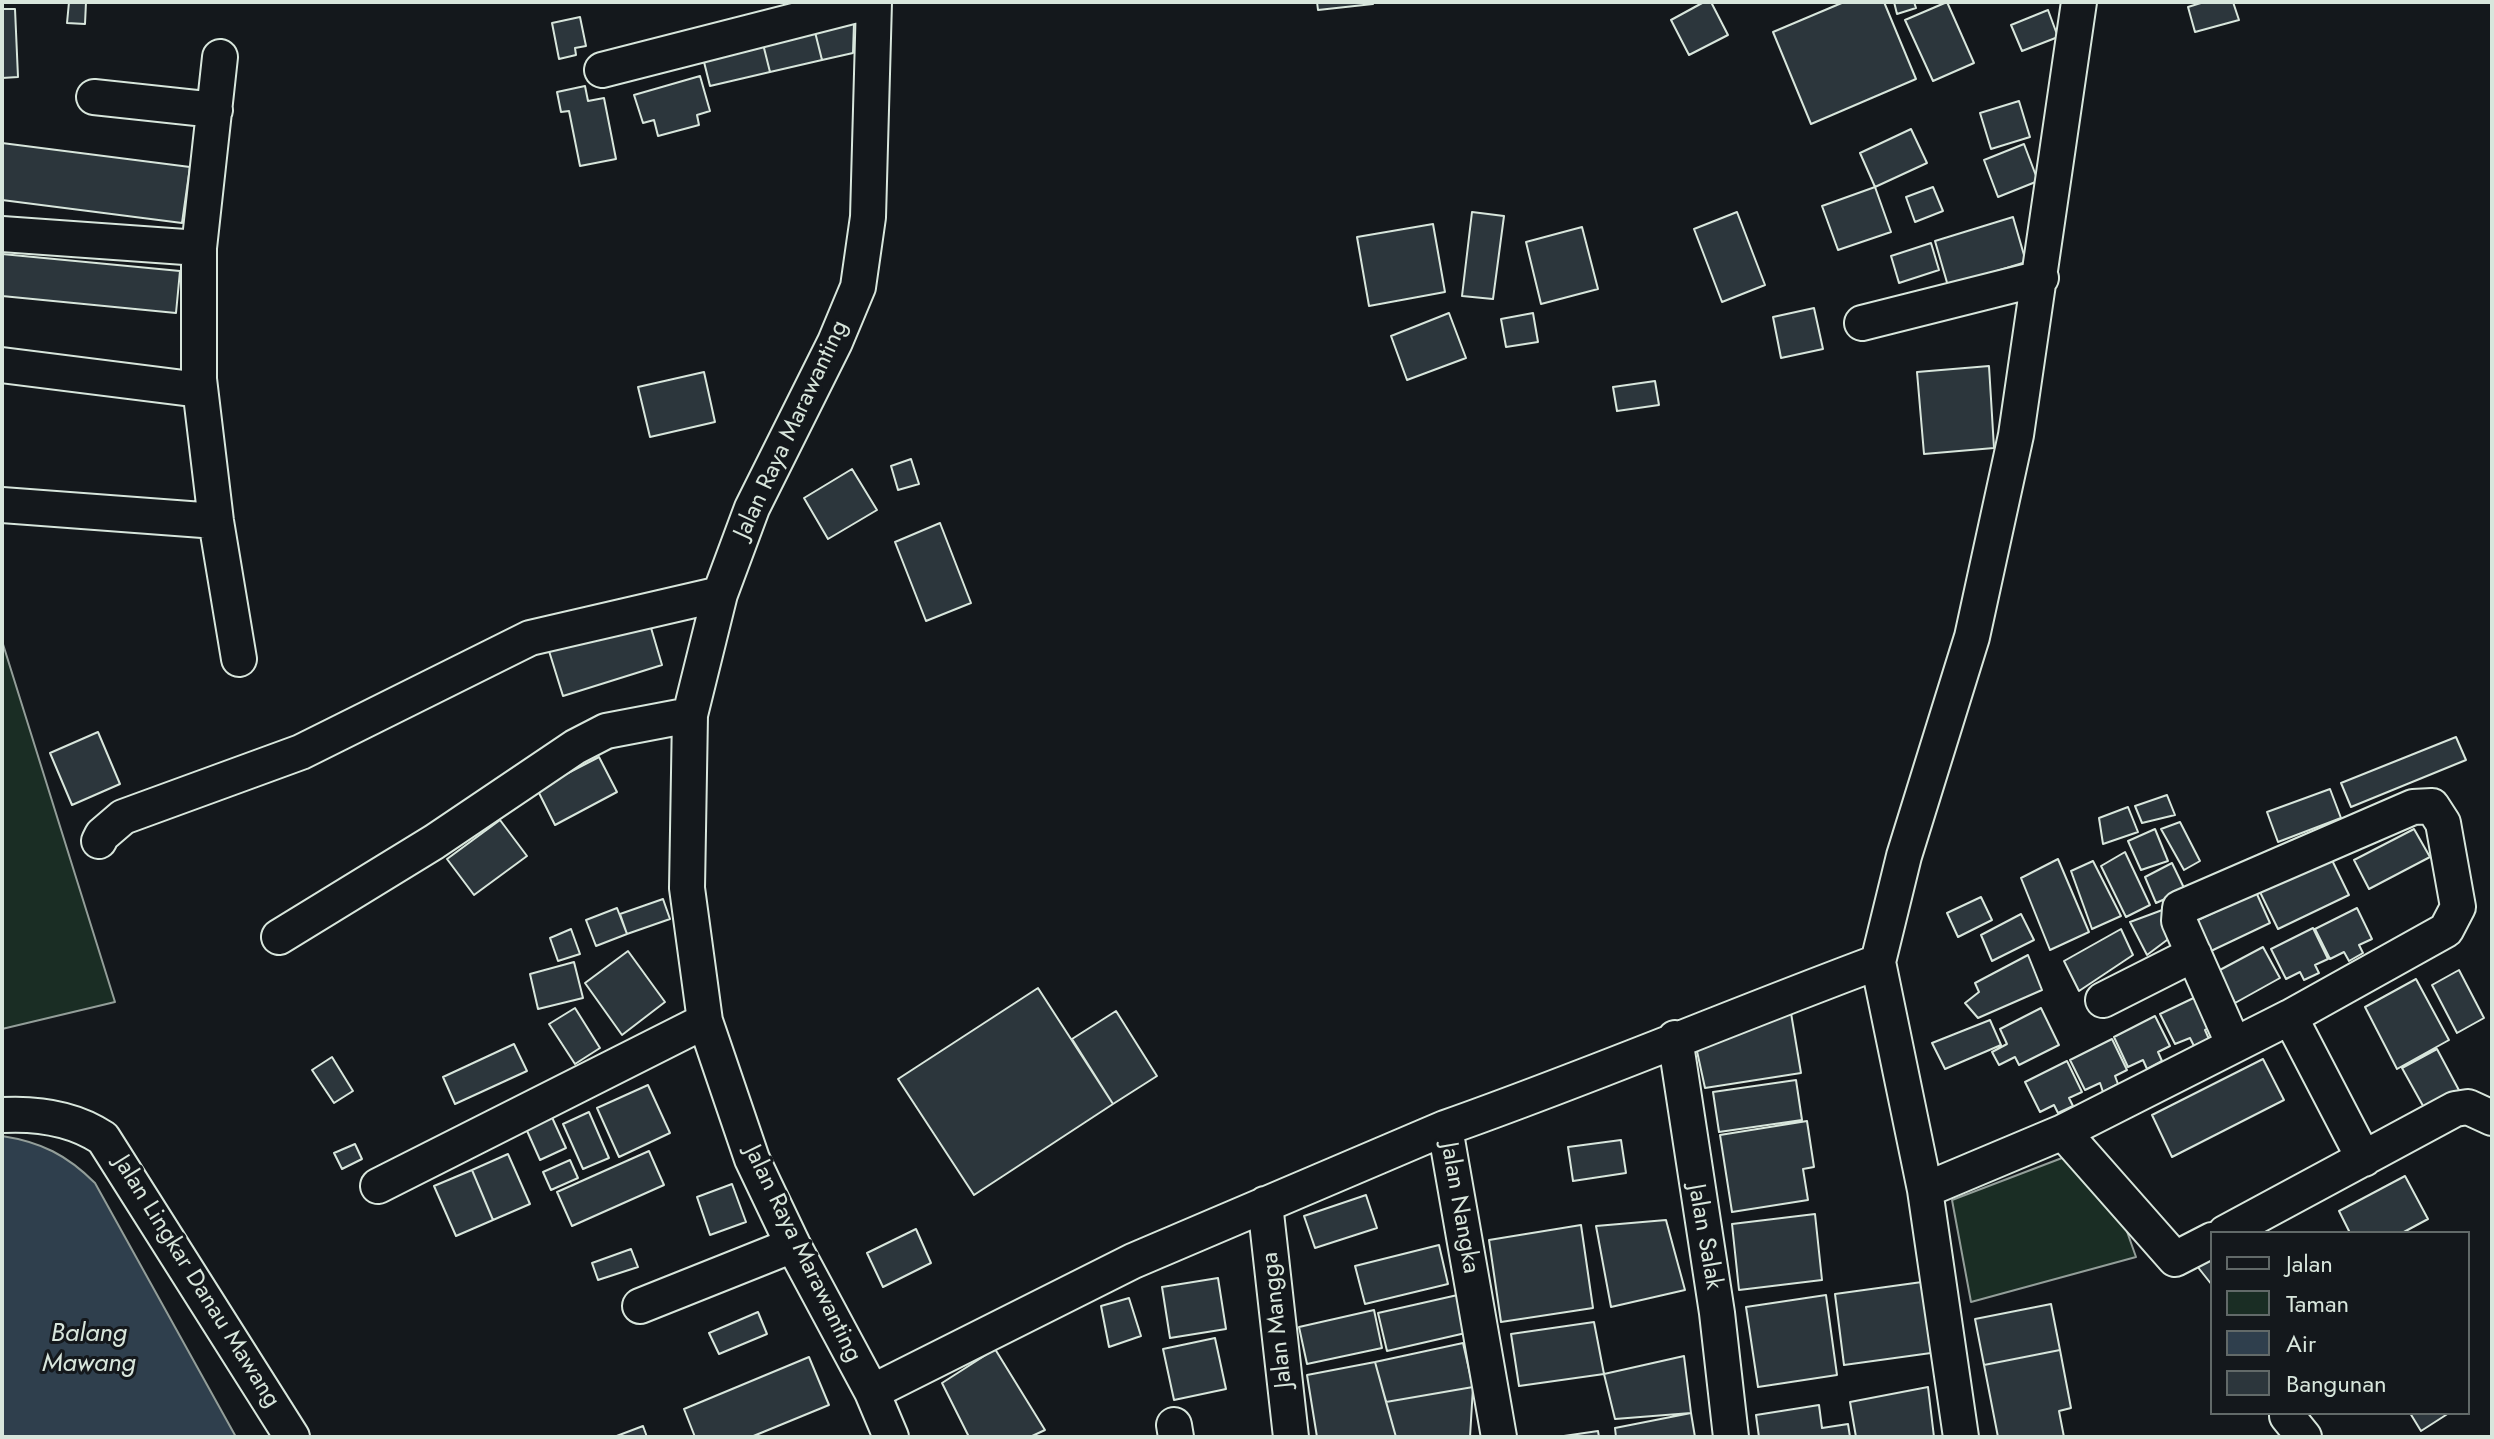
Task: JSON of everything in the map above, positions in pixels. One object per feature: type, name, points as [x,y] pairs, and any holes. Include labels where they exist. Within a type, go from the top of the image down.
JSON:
[{"type":"street","points":[[602,70],[871,2]]},
{"type":"street","name":"Jalan Raya Marawanting","points":[[871,2],[868,217],[858,287],[835,342],[752,508],[720,594],[690,715],[687,888],[705,1021],[752,1159],[793,1245],[872,1392],[891,1437]]},
{"type":"street","points":[[1961,1437],[1925,1190],[1878,962],[1904,856],[1972,637],[2016,435],[2079,2]]},
{"type":"street","points":[[220,57],[199,248],[200,390],[216,521],[239,659]]},
{"type":"street","points":[[94,97],[215,110]]},
{"type":"street","points":[[2,234],[199,248]]},
{"type":"street","points":[[1862,323],[2041,278]]},
{"type":"street","points":[[2,365],[200,390]]},
{"type":"street","points":[[2,505],[216,521]]},
{"type":"street","points":[[99,841],[123,817],[301,752],[530,638],[720,594]]},
{"type":"street","points":[[279,937],[434,842],[575,747],[606,731],[690,715]]},
{"type":"street","points":[[1925,1190],[2063,1132],[2233,1043],[2290,1017],[2437,936],[2453,920],[2458,907],[2443,823],[2432,806],[2413,807],[2185,905],[2177,917],[2233,1043]]},
{"type":"street","points":[[2103,1000],[2194,954]]},
{"type":"street","name":"Jalan Nangka","points":[[1499,1437],[1445,1128],[1567,1085],[1675,1038],[1878,962]]},
{"type":"street","points":[[2290,1017],[2364,1159]]},
{"type":"street","points":[[378,1186],[705,1021]]},
{"type":"street","name":"Jalan Salak","points":[[1675,1038],[1717,1313],[1731,1437]]},
{"type":"street","points":[[2229,1231],[2455,1109],[2468,1107],[2492,1118]]},
{"type":"street","name":"Jalan Lingkar Danau Mawang","points":[[2,1115],[33,1113],[84,1125],[103,1138],[292,1437]]},
{"type":"street","points":[[872,1392],[1133,1261],[1445,1128]]},
{"type":"street","points":[[2063,1132],[2175,1259],[2210,1241]]},
{"type":"street","name":"Jalan Mangga","points":[[1265,1204],[1291,1437]]},
{"type":"street","points":[[640,1306],[793,1245]]},
{"type":"green space","points":[[2,641],[115,1002],[2,1029]]},
{"type":"green space","points":[[2062,1158],[2112,1189],[2136,1257],[1971,1302],[1952,1200]]},
{"type":"water","name":"Balang Mawang","points":[[2,1136],[53,1151],[95,1183],[236,1437],[2,1437]]},
{"type":"building","points":[[69,2],[86,2],[85,24],[67,23]]},
{"type":"building","points":[[1317,2],[1373,2],[1373,4],[1318,10]]},
{"type":"building","points":[[1704,2],[1711,2],[1728,35],[1689,55],[1671,20]]},
{"type":"building","points":[[1844,2],[1884,2],[1916,79],[1811,124],[1773,32]]},
{"type":"building","points":[[1894,2],[1914,2],[1916,8],[1897,14]]},
{"type":"building","points":[[1947,2],[1974,63],[1933,81],[1905,20]]},
{"type":"building","points":[[2204,2],[2233,2],[2239,20],[2195,32],[2188,7]]},
{"type":"building","points":[[2,9],[15,9],[18,77],[2,78]]},
{"type":"building","points":[[2048,10],[2058,37],[2022,51],[2011,25]]},
{"type":"building","points":[[580,17],[586,46],[575,48],[576,55],[559,59],[552,23]]},
{"type":"building","points":[[854,23],[853,53],[822,60],[815,32]]},
{"type":"building","points":[[815,32],[822,60],[770,72],[763,44]]},
{"type":"building","points":[[763,44],[770,72],[710,86],[703,58]]},
{"type":"building","points":[[700,76],[710,111],[697,115],[699,125],[658,136],[654,120],[643,123],[634,95]]},
{"type":"building","points":[[585,86],[588,101],[604,98],[616,159],[580,166],[569,111],[561,112],[557,92]]},
{"type":"building","points":[[2019,101],[2030,137],[1991,149],[1980,113]]},
{"type":"building","points":[[1911,129],[1927,163],[1875,187],[1860,153]]},
{"type":"building","points":[[2,143],[190,167],[182,223],[2,200]]},
{"type":"building","points":[[2024,144],[2038,181],[1998,197],[1984,160]]},
{"type":"building","points":[[1875,187],[1891,232],[1838,250],[1822,206]]},
{"type":"building","points":[[1933,187],[1943,211],[1915,222],[1906,197]]},
{"type":"building","points":[[1472,212],[1504,216],[1493,299],[1462,296]]},
{"type":"building","points":[[1737,212],[1765,285],[1722,302],[1694,229]]},
{"type":"building","points":[[2013,217],[2026,262],[1948,286],[1935,241]]},
{"type":"building","points":[[1433,224],[1445,292],[1369,306],[1357,237]]},
{"type":"building","points":[[1582,227],[1598,289],[1541,304],[1526,242]]},
{"type":"building","points":[[1931,243],[1939,270],[1899,283],[1891,256]]},
{"type":"building","points":[[2,254],[180,271],[176,313],[2,296]]},
{"type":"building","points":[[1814,308],[1823,349],[1781,358],[1773,317]]},
{"type":"building","points":[[1449,313],[1466,358],[1407,380],[1391,336]]},
{"type":"building","points":[[1533,313],[1538,342],[1506,347],[1501,319]]},
{"type":"building","points":[[1989,366],[1994,448],[1924,454],[1917,372]]},
{"type":"building","points":[[704,372],[715,422],[650,437],[638,387]]},
{"type":"building","points":[[1655,381],[1659,405],[1617,411],[1613,387]]},
{"type":"building","points":[[911,459],[919,484],[898,490],[891,466]]},
{"type":"building","points":[[852,469],[877,510],[828,539],[804,498]]},
{"type":"building","points":[[940,523],[971,603],[926,621],[895,542]]},
{"type":"building","points":[[649,621],[662,665],[563,696],[549,651]]},
{"type":"building","points":[[98,732],[120,784],[72,805],[50,753]]},
{"type":"building","points":[[2456,737],[2466,760],[2351,807],[2341,783]]},
{"type":"building","points":[[599,757],[617,792],[555,825],[537,789]]},
{"type":"building","points":[[2330,789],[2341,818],[2278,842],[2267,812]]},
{"type":"building","points":[[2167,795],[2175,815],[2142,823],[2135,806]]},
{"type":"building","points":[[2128,807],[2138,832],[2103,844],[2099,818]]},
{"type":"building","points":[[500,820],[527,856],[474,895],[447,859]]},
{"type":"building","points":[[2180,822],[2200,861],[2184,870],[2161,829]]},
{"type":"building","points":[[2155,829],[2168,861],[2141,870],[2128,841]]},
{"type":"building","points":[[2414,829],[2430,857],[2369,889],[2354,860]]},
{"type":"building","points":[[2125,852],[2150,905],[2126,917],[2101,866]]},
{"type":"building","points":[[2329,854],[2349,895],[2278,929],[2258,888]]},
{"type":"building","points":[[2058,859],[2089,932],[2050,950],[2021,878]]},
{"type":"building","points":[[2093,861],[2121,916],[2092,929],[2071,871]]},
{"type":"building","points":[[2172,863],[2185,890],[2156,903],[2145,877]]},
{"type":"building","points":[[2256,892],[2270,923],[2211,951],[2196,921]]},
{"type":"building","points":[[1981,897],[1992,920],[1958,937],[1947,913]]},
{"type":"building","points":[[663,899],[670,919],[627,934],[620,914]]},
{"type":"building","points":[[617,908],[627,934],[596,946],[586,920]]},
{"type":"building","points":[[2357,908],[2372,939],[2359,945],[2363,953],[2349,961],[2344,952],[2330,959],[2315,929]]},
{"type":"building","points":[[2165,909],[2175,934],[2147,955],[2130,922]]},
{"type":"building","points":[[2021,914],[2034,940],[1992,961],[1981,935]]},
{"type":"building","points":[[2313,928],[2328,959],[2315,965],[2319,973],[2304,980],[2300,972],[2286,979],[2271,949]]},
{"type":"building","points":[[571,929],[580,954],[558,961],[550,938]]},
{"type":"building","points":[[2121,929],[2133,955],[2079,991],[2064,961]]},
{"type":"building","points":[[2263,947],[2280,978],[2235,1003],[2218,971]]},
{"type":"building","points":[[628,951],[665,1002],[622,1035],[585,983]]},
{"type":"building","points":[[2028,955],[2042,990],[1978,1018],[1965,1003],[1979,992],[1975,983]]},
{"type":"building","points":[[574,962],[583,998],[538,1009],[530,974]]},
{"type":"building","points":[[2459,970],[2484,1018],[2457,1033],[2432,985]]},
{"type":"building","points":[[2416,979],[2449,1040],[2397,1069],[2365,1007]]},
{"type":"building","points":[[1038,988],[1113,1104],[974,1195],[898,1079]]},
{"type":"building","points":[[2202,994],[2217,1024],[2205,1030],[2209,1039],[2194,1046],[2190,1038],[2175,1044],[2160,1014]]},
{"type":"building","points":[[1790,1007],[1801,1073],[1705,1088],[1695,1042]]},
{"type":"building","points":[[575,1008],[600,1048],[575,1064],[549,1024]]},
{"type":"building","points":[[2041,1008],[2059,1045],[2019,1065],[2015,1057],[1999,1065],[1992,1052],[2007,1044],[2000,1029]]},
{"type":"building","points":[[1116,1011],[1157,1076],[1113,1104],[1072,1039]]},
{"type":"building","points":[[2155,1016],[2170,1046],[2158,1052],[2162,1061],[2147,1069],[2143,1060],[2128,1067],[2114,1037]]},
{"type":"building","points":[[1990,1020],[2001,1045],[1945,1069],[1932,1043]]},
{"type":"building","points":[[2112,1039],[2127,1070],[2115,1076],[2118,1084],[2103,1092],[2100,1083],[2085,1090],[2070,1060]]},
{"type":"building","points":[[514,1044],[527,1071],[455,1104],[443,1077]]},
{"type":"building","points":[[2437,1049],[2461,1094],[2427,1113],[2402,1068]]},
{"type":"building","points":[[332,1057],[353,1091],[334,1103],[312,1070]]},
{"type":"building","points":[[2263,1059],[2284,1100],[2172,1157],[2152,1115]]},
{"type":"building","points":[[2067,1061],[2082,1092],[2069,1098],[2073,1106],[2058,1113],[2054,1105],[2040,1112],[2025,1082]]},
{"type":"building","points":[[1796,1080],[1802,1120],[1719,1132],[1713,1092]]},
{"type":"building","points":[[648,1085],[670,1133],[619,1157],[597,1108]]},
{"type":"building","points":[[589,1112],[609,1158],[583,1169],[563,1124]]},
{"type":"building","points":[[550,1113],[566,1148],[540,1160],[524,1124]]},
{"type":"building","points":[[1807,1121],[1814,1167],[1803,1169],[1808,1200],[1732,1212],[1720,1135]]},
{"type":"building","points":[[1621,1140],[1626,1173],[1573,1181],[1568,1147]]},
{"type":"building","points":[[355,1144],[362,1159],[342,1169],[334,1153]]},
{"type":"building","points":[[649,1151],[664,1185],[572,1226],[557,1192]]},
{"type":"building","points":[[508,1154],[530,1204],[493,1220],[472,1170]]},
{"type":"building","points":[[570,1160],[578,1178],[551,1190],[543,1172]]},
{"type":"building","points":[[472,1170],[493,1220],[456,1236],[434,1186]]},
{"type":"building","points":[[2405,1176],[2428,1219],[2406,1231],[2349,1231],[2339,1211]]},
{"type":"building","points":[[732,1184],[746,1222],[710,1235],[697,1197]]},
{"type":"building","points":[[1366,1195],[1377,1228],[1315,1248],[1304,1216]]},
{"type":"building","points":[[1815,1214],[1822,1280],[1739,1290],[1732,1224]]},
{"type":"building","points":[[1666,1220],[1685,1290],[1611,1307],[1596,1226]]},
{"type":"building","points":[[1581,1225],[1593,1308],[1501,1322],[1489,1240]]},
{"type":"building","points":[[916,1229],[931,1263],[883,1287],[867,1253]]},
{"type":"building","points":[[1439,1245],[1448,1284],[1365,1304],[1355,1266]]},
{"type":"building","points":[[631,1249],[638,1267],[598,1280],[592,1263]]},
{"type":"building","points":[[2210,1251],[2210,1282],[2193,1261]]},
{"type":"building","points":[[1218,1278],[1226,1329],[1170,1338],[1162,1287]]},
{"type":"building","points":[[1922,1282],[1931,1353],[1844,1365],[1835,1294]]},
{"type":"building","points":[[1462,1294],[1470,1332],[1387,1351],[1378,1313]]},
{"type":"building","points":[[1826,1295],[1837,1375],[1758,1387],[1746,1307]]},
{"type":"building","points":[[1129,1298],[1141,1336],[1109,1347],[1101,1306]]},
{"type":"building","points":[[2051,1304],[2060,1350],[1984,1365],[1975,1319]]},
{"type":"building","points":[[1374,1310],[1382,1348],[1307,1364],[1299,1327]]},
{"type":"building","points":[[758,1312],[767,1334],[719,1354],[709,1333]]},
{"type":"building","points":[[1594,1322],[1604,1374],[1519,1386],[1511,1334]]},
{"type":"building","points":[[1215,1338],[1226,1389],[1174,1400],[1163,1349]]},
{"type":"building","points":[[1463,1343],[1473,1387],[1386,1402],[1375,1362]]},
{"type":"building","points":[[995,1349],[1045,1430],[1030,1437],[969,1437],[942,1383]]},
{"type":"building","points":[[2060,1350],[2071,1408],[2059,1411],[2064,1437],[1998,1437],[1984,1365]]},
{"type":"building","points":[[1684,1356],[1691,1413],[1615,1419],[1604,1374]]},
{"type":"building","points":[[809,1357],[829,1405],[751,1437],[695,1437],[684,1409]]},
{"type":"building","points":[[1375,1362],[1396,1437],[1317,1437],[1307,1375]]},
{"type":"building","points":[[1473,1387],[1470,1437],[1396,1437],[1386,1402]]},
{"type":"building","points":[[1928,1387],[1934,1437],[1856,1437],[1850,1402]]},
{"type":"building","points":[[1819,1405],[1822,1428],[1848,1424],[1850,1437],[1759,1437],[1756,1415]]},
{"type":"building","points":[[1691,1413],[1695,1437],[1616,1437],[1615,1428]]},
{"type":"building","points":[[2411,1415],[2446,1415],[2421,1431]]},
{"type":"building","points":[[643,1426],[647,1437],[614,1437]]},
{"type":"building","points":[[1598,1431],[1599,1437],[1557,1437]]}]
